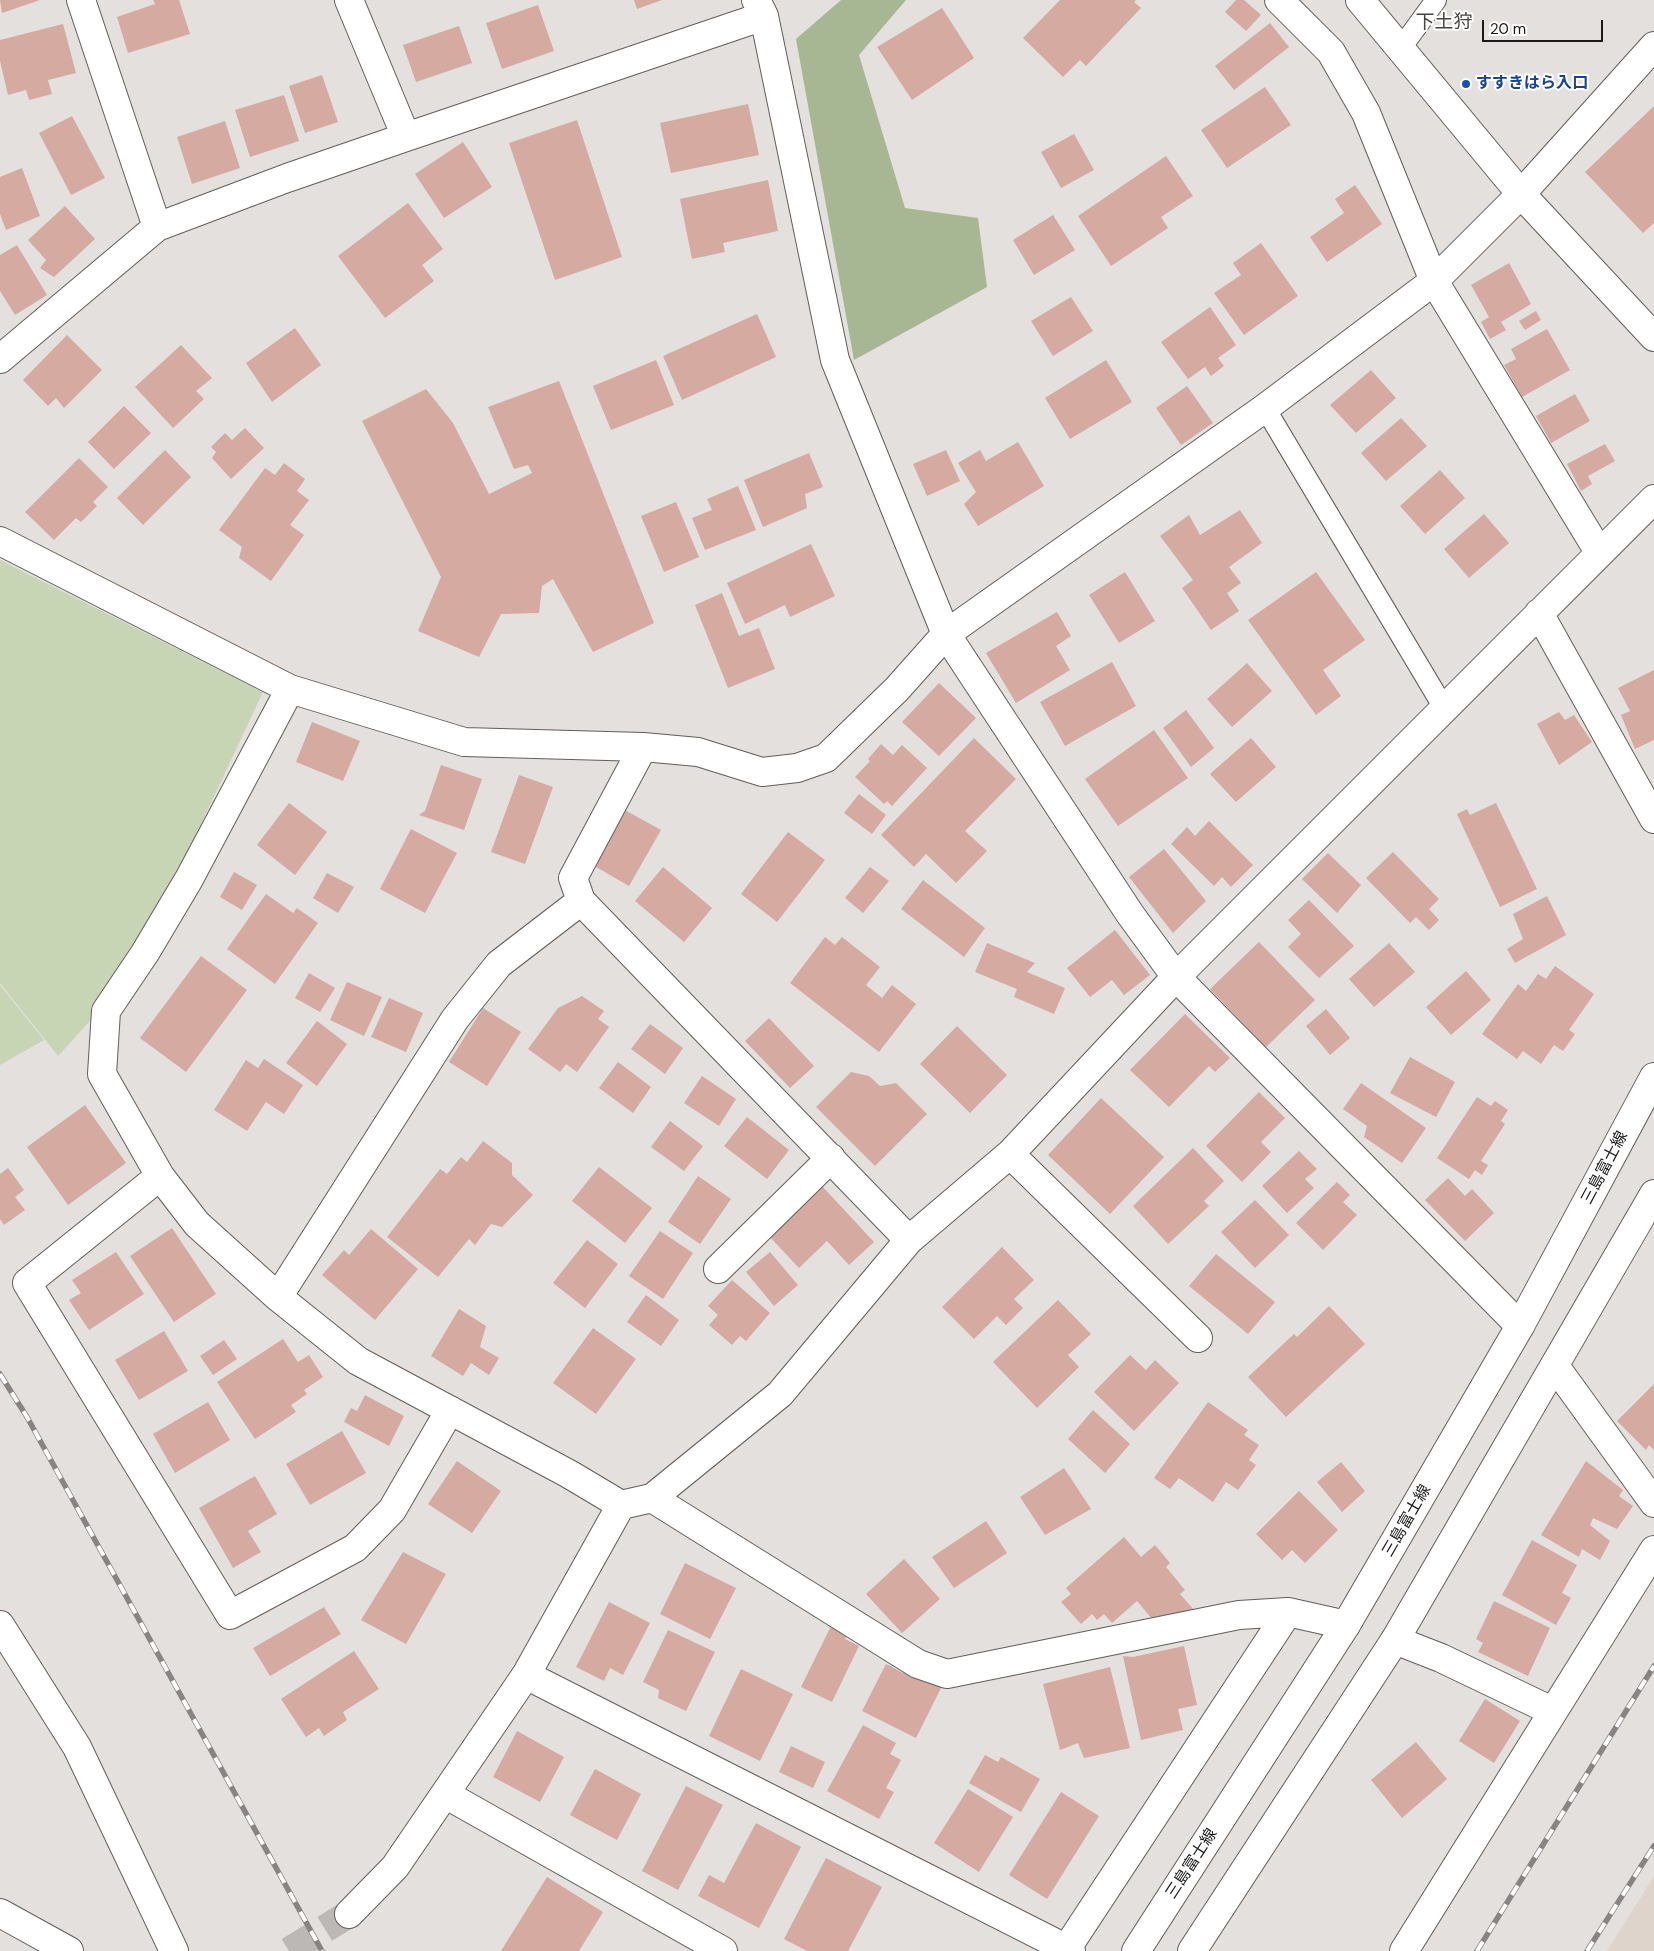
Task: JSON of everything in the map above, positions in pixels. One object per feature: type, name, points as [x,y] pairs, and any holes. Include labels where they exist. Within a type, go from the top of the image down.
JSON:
[{"type":"street","points":[[81,0],[157,227]]},
{"type":"street","points":[[349,0],[406,137]]},
{"type":"street","points":[[1279,0],[1331,52],[1366,113],[1434,281],[1599,552]]},
{"type":"street","points":[[1360,0],[1402,48],[1521,194],[1654,337]]},
{"type":"street","points":[[0,356],[157,227],[287,178],[406,137],[760,8],[835,360],[946,634],[1130,914],[1176,978],[1520,1326]]},
{"type":"street","points":[[0,541],[290,690],[464,742],[643,747],[698,752],[762,772],[798,768],[826,758],[898,689],[946,634],[1264,408],[1434,281],[1521,194],[1654,46]]},
{"type":"street","points":[[290,690],[189,878],[145,953],[106,1011],[102,1074],[160,1176],[197,1224],[278,1298],[358,1362],[569,1474],[621,1505],[652,1498],[780,1394],[909,1240],[1010,1154],[1176,978],[1654,499]]},
{"type":"street","points":[[1539,613],[1654,819]]},
{"type":"street","points":[[643,747],[572,878],[581,901],[909,1240]]},
{"type":"street","points":[[278,1298],[455,1019],[499,964],[581,901]]},
{"type":"street","name":"三島富士線","points":[[1136,1951],[1346,1625],[1520,1326],[1654,1077]]},
{"type":"street","points":[[1010,1154],[1198,1338]]},
{"type":"street","points":[[718,1269],[831,1158]]},
{"type":"street","points":[[160,1176],[27,1283],[230,1615],[355,1548],[392,1510],[450,1410]]},
{"type":"street","points":[[1192,1951],[1394,1640],[1654,1194]]},
{"type":"street","points":[[1555,1366],[1654,1503]]},
{"type":"street","points":[[652,1498],[918,1664],[947,1674],[1239,1615],[1288,1612],[1346,1625]]},
{"type":"street","points":[[349,1914],[395,1867],[526,1675],[621,1505]]},
{"type":"street","points":[[1404,1951],[1654,1550]]},
{"type":"street","points":[[526,1675],[1068,1950],[1288,1612]]},
{"type":"street","points":[[0,1625],[78,1747],[174,1951]]},
{"type":"street","points":[[1394,1640],[1441,1658],[1552,1711]]},
{"type":"street","points":[[446,1794],[723,1951]]},
{"type":"street","points":[[0,1913],[69,1951]]},
{"type":"lane","points":[[1402,48],[1436,0]]},
{"type":"lane","points":[[1264,408],[1444,708]]},
{"type":"shaded area","points":[[1654,1876],[1654,1951],[1607,1951]]},
{"type":"green space","points":[[841,0],[906,0],[859,55],[905,208],[978,218],[987,287],[854,360],[796,39]]},
{"type":"green space","points":[[0,560],[263,692],[128,979],[58,1056],[0,983]]},
{"type":"green space","points":[[0,985],[44,1040],[0,1065]]},
{"type":"building","points":[[0,0],[40,0],[2,13]]},
{"type":"building","points":[[153,0],[179,0],[190,34],[128,53],[117,17],[155,4]]},
{"type":"building","points":[[634,0],[662,0],[637,9]]},
{"type":"building","points":[[1060,0],[1136,0],[1134,2],[1141,8],[1086,66],[1080,60],[1063,77],[1023,38]]},
{"type":"building","points":[[1236,0],[1244,0],[1261,15],[1246,31],[1225,12]]},
{"type":"building","points":[[538,5],[554,51],[502,69],[486,23]]},
{"type":"building","points":[[942,8],[974,58],[912,100],[877,47]]},
{"type":"building","points":[[1270,23],[1289,47],[1234,90],[1215,66]]},
{"type":"building","points":[[63,24],[76,73],[48,80],[52,94],[29,100],[26,90],[8,95],[0,61],[0,40]]},
{"type":"building","points":[[459,26],[472,63],[416,82],[403,45]]},
{"type":"building","points":[[322,75],[338,122],[305,133],[289,86]]},
{"type":"building","points":[[1265,87],[1291,125],[1227,168],[1201,130]]},
{"type":"building","points":[[284,95],[299,141],[250,157],[235,110]]},
{"type":"building","points":[[748,104],[759,155],[671,173],[660,123]]},
{"type":"building","points":[[1654,106],[1654,223],[1643,233],[1585,172]]},
{"type":"building","points":[[72,116],[105,178],[71,195],[39,133]]},
{"type":"building","points":[[577,120],[622,257],[555,280],[509,143]]},
{"type":"building","points":[[225,121],[240,168],[192,184],[177,137]]},
{"type":"building","points":[[1074,134],[1094,170],[1061,188],[1041,152]]},
{"type":"building","points":[[463,142],[492,187],[444,218],[415,174]]},
{"type":"building","points":[[1166,156],[1193,196],[1161,217],[1168,228],[1111,266],[1078,216]]},
{"type":"building","points":[[22,168],[40,216],[6,230],[0,214],[0,177]]},
{"type":"building","points":[[768,180],[778,231],[723,243],[725,252],[692,259],[680,199]]},
{"type":"building","points":[[1355,185],[1382,224],[1327,262],[1310,237],[1344,213],[1335,199]]},
{"type":"building","points":[[408,203],[443,249],[422,265],[434,281],[385,318],[338,256]]},
{"type":"building","points":[[65,206],[95,239],[54,277],[40,268],[46,260],[28,240]]},
{"type":"building","points":[[1053,215],[1075,250],[1034,275],[1013,240]]},
{"type":"building","points":[[1261,243],[1298,296],[1244,335],[1214,293],[1241,275],[1233,263]]},
{"type":"building","points":[[17,245],[47,295],[15,315],[0,291],[0,255]]},
{"type":"building","points":[[1509,263],[1531,304],[1501,322],[1506,330],[1490,339],[1481,322],[1489,317],[1471,285]]},
{"type":"building","points":[[1071,297],[1093,331],[1053,356],[1031,321]]},
{"type":"building","points":[[1210,307],[1236,345],[1218,358],[1224,366],[1211,376],[1205,367],[1188,379],[1161,342]]},
{"type":"building","points":[[1536,311],[1541,320],[1525,330],[1519,321]]},
{"type":"building","points":[[757,314],[776,357],[682,400],[663,356]]},
{"type":"building","points":[[295,328],[321,365],[272,402],[246,363]]},
{"type":"building","points":[[1547,329],[1570,370],[1522,397],[1504,365],[1516,359],[1511,349]]},
{"type":"building","points":[[67,335],[102,370],[64,408],[56,398],[48,406],[23,380]]},
{"type":"building","points":[[181,345],[212,378],[196,391],[204,399],[173,428],[135,387]]},
{"type":"building","points":[[656,360],[674,405],[611,430],[593,386]]},
{"type":"building","points":[[1106,360],[1132,402],[1070,439],[1045,398]]},
{"type":"building","points":[[1371,370],[1396,398],[1356,433],[1330,405]]},
{"type":"building","points":[[559,381],[654,623],[593,652],[553,579],[542,586],[539,613],[501,614],[479,657],[418,631],[441,577],[362,421],[426,389],[453,423],[489,494],[532,473],[528,465],[514,469],[488,407]]},
{"type":"building","points":[[1187,386],[1213,423],[1181,445],[1156,408]]},
{"type":"building","points":[[1575,394],[1590,421],[1551,443],[1536,416]]},
{"type":"building","points":[[124,406],[151,433],[114,469],[88,442]]},
{"type":"building","points":[[1401,418],[1427,446],[1386,481],[1361,453]]},
{"type":"building","points":[[245,428],[264,448],[231,479],[212,458],[216,452],[211,447],[225,433],[232,440]]},
{"type":"building","points":[[1018,442],[1044,486],[978,526],[964,504],[976,492],[958,463],[980,450],[986,461]]},
{"type":"building","points":[[1605,444],[1615,461],[1588,476],[1592,484],[1581,491],[1567,464]]},
{"type":"building","points":[[165,450],[191,477],[143,525],[117,498]]},
{"type":"building","points":[[946,450],[960,481],[927,496],[913,464]]},
{"type":"building","points":[[809,453],[823,487],[805,494],[807,508],[763,527],[744,480]]},
{"type":"building","points":[[79,458],[108,487],[93,502],[97,506],[81,522],[76,518],[54,540],[25,512]]},
{"type":"building","points":[[284,463],[305,479],[297,491],[309,500],[290,525],[304,535],[271,581],[239,558],[242,547],[219,530],[265,468],[275,475]]},
{"type":"building","points":[[1440,470],[1465,498],[1425,534],[1400,506]]},
{"type":"building","points":[[738,486],[756,530],[705,550],[692,518],[712,510],[707,499]]},
{"type":"building","points":[[676,502],[699,557],[664,572],[641,516]]},
{"type":"building","points":[[1240,510],[1262,543],[1229,567],[1241,583],[1227,593],[1239,611],[1211,630],[1182,588],[1193,580],[1160,536],[1189,515],[1200,535]]},
{"type":"building","points":[[1484,514],[1509,543],[1469,578],[1444,549]]},
{"type":"building","points":[[811,544],[835,596],[790,617],[785,605],[745,624],[727,583]]},
{"type":"building","points":[[1125,572],[1155,621],[1119,643],[1089,595]]},
{"type":"building","points":[[1316,572],[1365,640],[1323,670],[1341,696],[1316,715],[1248,620]]},
{"type":"building","points":[[722,593],[739,636],[759,628],[775,669],[728,688],[695,605]]},
{"type":"building","points":[[1057,612],[1071,636],[1056,646],[1070,670],[1016,703],[986,653]]},
{"type":"building","points":[[1112,662],[1136,706],[1065,746],[1040,702]]},
{"type":"building","points":[[1247,663],[1272,691],[1232,727],[1207,699]]},
{"type":"building","points":[[1654,670],[1654,740],[1635,749],[1621,715],[1630,711],[1618,688]]},
{"type":"building","points":[[939,683],[976,718],[939,756],[902,722]]},
{"type":"building","points":[[1186,710],[1214,748],[1191,767],[1163,728]]},
{"type":"building","points":[[1559,712],[1565,720],[1574,715],[1592,742],[1559,765],[1537,724]]},
{"type":"building","points":[[312,722],[360,741],[343,781],[296,762]]},
{"type":"building","points":[[1154,730],[1188,778],[1118,826],[1085,779]]},
{"type":"building","points":[[974,738],[1016,779],[965,831],[987,851],[956,883],[926,854],[914,867],[881,835]]},
{"type":"building","points":[[1251,738],[1276,767],[1236,802],[1210,774]]},
{"type":"building","points":[[881,744],[893,755],[902,745],[927,768],[892,806],[887,801],[884,804],[855,777],[870,761],[868,759]]},
{"type":"building","points":[[441,765],[482,779],[464,830],[419,815],[425,811]]},
{"type":"building","points":[[519,775],[553,787],[525,864],[491,852]]},
{"type":"building","points":[[859,794],[886,815],[872,834],[844,813]]},
{"type":"building","points":[[289,803],[327,832],[295,875],[257,845]]},
{"type":"building","points":[[1496,803],[1537,889],[1500,907],[1457,814],[1467,809],[1470,815]]},
{"type":"building","points":[[623,809],[661,830],[629,886],[591,864]]},
{"type":"building","points":[[1209,821],[1253,865],[1231,887],[1222,877],[1214,886],[1171,844],[1187,827],[1195,836]]},
{"type":"building","points":[[411,829],[457,853],[425,913],[380,889]]},
{"type":"building","points":[[788,832],[825,860],[777,922],[741,894]]},
{"type":"building","points":[[1164,849],[1206,901],[1173,933],[1129,877]]},
{"type":"building","points":[[1393,852],[1439,899],[1429,909],[1439,920],[1429,930],[1416,917],[1410,923],[1366,878]]},
{"type":"building","points":[[1328,853],[1361,885],[1337,913],[1302,879]]},
{"type":"building","points":[[663,867],[712,908],[684,942],[635,901]]},
{"type":"building","points":[[870,867],[889,881],[863,913],[845,898]]},
{"type":"building","points":[[234,872],[257,885],[242,910],[220,897]]},
{"type":"building","points":[[327,873],[354,887],[338,913],[313,898]]},
{"type":"building","points":[[923,880],[985,928],[964,957],[901,909]]},
{"type":"building","points":[[266,894],[293,913],[297,908],[318,923],[275,984],[227,949]]},
{"type":"building","points":[[1547,896],[1566,935],[1515,963],[1507,949],[1523,939],[1513,914]]},
{"type":"building","points":[[1309,900],[1354,946],[1319,978],[1288,947],[1301,934],[1288,920]]},
{"type":"building","points":[[1115,930],[1150,975],[1124,995],[1112,980],[1090,997],[1067,968]]},
{"type":"building","points":[[825,937],[835,945],[842,937],[880,967],[866,985],[882,998],[892,985],[916,1004],[879,1052],[790,983]]},
{"type":"building","points":[[1259,942],[1315,1000],[1266,1047],[1210,989]]},
{"type":"building","points":[[987,943],[1035,963],[1027,972],[1065,988],[1054,1014],[1014,997],[1017,989],[975,972]]},
{"type":"building","points":[[1389,943],[1415,972],[1374,1007],[1349,979]]},
{"type":"building","points":[[201,956],[247,990],[186,1072],[140,1038]]},
{"type":"building","points":[[1555,966],[1594,994],[1569,1030],[1575,1034],[1563,1051],[1554,1045],[1541,1064],[1523,1051],[1517,1059],[1482,1034],[1518,984],[1526,991],[1538,974],[1546,979]]},
{"type":"building","points":[[1466,971],[1491,1000],[1451,1035],[1426,1007]]},
{"type":"building","points":[[309,973],[335,988],[320,1012],[295,998]]},
{"type":"building","points":[[347,982],[382,997],[364,1036],[330,1020]]},
{"type":"building","points":[[582,996],[604,1011],[598,1019],[609,1027],[577,1072],[566,1064],[560,1072],[528,1049],[558,1008]]},
{"type":"building","points":[[389,998],[423,1013],[406,1052],[371,1037]]},
{"type":"building","points":[[483,1008],[521,1032],[487,1086],[449,1062]]},
{"type":"building","points":[[1326,1009],[1350,1038],[1330,1055],[1306,1026]]},
{"type":"building","points":[[1185,1014],[1230,1058],[1215,1072],[1209,1066],[1169,1107],[1130,1070]]},
{"type":"building","points":[[769,1018],[814,1066],[790,1088],[745,1041]]},
{"type":"building","points":[[317,1021],[347,1044],[317,1086],[286,1063]]},
{"type":"building","points":[[650,1024],[683,1048],[665,1074],[631,1049]]},
{"type":"building","points":[[957,1026],[1007,1075],[970,1113],[920,1064]]},
{"type":"building","points":[[1410,1057],[1455,1082],[1436,1117],[1390,1093]]},
{"type":"building","points":[[264,1059],[303,1085],[284,1114],[266,1102],[247,1131],[214,1110],[246,1060],[258,1068]]},
{"type":"building","points":[[618,1062],[651,1087],[633,1113],[599,1088]]},
{"type":"building","points":[[851,1072],[869,1076],[880,1086],[896,1083],[927,1114],[875,1166],[816,1107]]},
{"type":"building","points":[[702,1076],[736,1099],[719,1126],[684,1103]]},
{"type":"building","points":[[1361,1083],[1426,1128],[1402,1163],[1364,1137],[1367,1126],[1343,1109]]},
{"type":"building","points":[[1259,1092],[1285,1118],[1261,1142],[1271,1152],[1242,1182],[1206,1146]]},
{"type":"building","points":[[1477,1097],[1491,1106],[1495,1101],[1508,1110],[1501,1121],[1505,1124],[1481,1161],[1488,1165],[1482,1175],[1475,1170],[1469,1179],[1437,1158]]},
{"type":"building","points":[[1101,1098],[1164,1157],[1110,1214],[1048,1155]]},
{"type":"building","points":[[85,1105],[126,1163],[68,1205],[27,1147]]},
{"type":"building","points":[[747,1117],[789,1150],[767,1179],[724,1146]]},
{"type":"building","points":[[670,1121],[703,1146],[684,1171],[651,1147]]},
{"type":"building","points":[[483,1141],[512,1163],[512,1175],[533,1195],[502,1227],[491,1224],[475,1245],[469,1239],[438,1277],[387,1237],[440,1169],[447,1174],[461,1157],[467,1162]]},
{"type":"building","points":[[1193,1148],[1224,1181],[1204,1201],[1209,1206],[1168,1244],[1133,1206]]},
{"type":"building","points":[[1299,1151],[1317,1169],[1305,1179],[1314,1188],[1287,1213],[1262,1186]]},
{"type":"building","points":[[599,1167],[652,1208],[625,1243],[572,1201]]},
{"type":"building","points":[[8,1168],[24,1190],[15,1197],[25,1210],[4,1225],[0,1219],[0,1174]]},
{"type":"building","points":[[698,1176],[731,1199],[700,1244],[668,1222]]},
{"type":"building","points":[[1448,1178],[1465,1196],[1472,1189],[1494,1213],[1465,1241],[1425,1200]]},
{"type":"building","points":[[1337,1182],[1350,1195],[1343,1202],[1357,1215],[1323,1250],[1296,1223]]},
{"type":"building","points":[[822,1186],[874,1242],[849,1265],[827,1241],[799,1268],[768,1235]]},
{"type":"building","points":[[1255,1200],[1289,1235],[1255,1268],[1221,1232]]},
{"type":"building","points":[[172,1228],[216,1294],[174,1322],[130,1256]]},
{"type":"building","points":[[371,1229],[418,1269],[375,1320],[322,1275],[344,1250],[349,1255]]},
{"type":"building","points":[[660,1231],[693,1253],[663,1299],[629,1276]]},
{"type":"building","points":[[587,1240],[618,1264],[585,1308],[553,1283]]},
{"type":"building","points":[[1002,1247],[1034,1280],[1014,1299],[1023,1308],[1006,1325],[997,1316],[974,1339],[942,1307]]},
{"type":"building","points":[[116,1252],[144,1294],[89,1330],[69,1300],[81,1293],[72,1280]]},
{"type":"building","points":[[770,1252],[798,1285],[774,1306],[746,1272]]},
{"type":"building","points":[[1216,1254],[1275,1302],[1248,1334],[1189,1286]]},
{"type":"building","points":[[732,1280],[770,1313],[746,1341],[740,1336],[732,1345],[709,1325],[718,1315],[708,1306]]},
{"type":"building","points":[[646,1295],[679,1320],[661,1346],[627,1322]]},
{"type":"building","points":[[1058,1300],[1091,1334],[1068,1355],[1079,1367],[1037,1408],[993,1362]]},
{"type":"building","points":[[1329,1306],[1365,1344],[1286,1417],[1248,1377],[1294,1334],[1297,1337]]},
{"type":"building","points":[[459,1309],[486,1326],[480,1347],[499,1358],[489,1375],[471,1363],[463,1376],[431,1356]]},
{"type":"building","points":[[593,1328],[636,1359],[596,1414],[553,1383]]},
{"type":"building","points":[[164,1331],[188,1371],[139,1400],[115,1360]]},
{"type":"building","points":[[283,1339],[298,1362],[309,1355],[323,1377],[304,1390],[307,1394],[291,1405],[296,1412],[255,1439],[217,1382]]},
{"type":"building","points":[[224,1340],[237,1359],[213,1375],[200,1356]]},
{"type":"building","points":[[1130,1355],[1146,1370],[1155,1360],[1179,1383],[1134,1431],[1094,1392]]},
{"type":"building","points":[[1654,1384],[1654,1450],[1649,1445],[1646,1450],[1617,1421]]},
{"type":"building","points":[[365,1395],[404,1416],[389,1446],[344,1422],[351,1408],[357,1411]]},
{"type":"building","points":[[208,1402],[230,1440],[175,1473],[153,1434]]},
{"type":"building","points":[[1208,1402],[1248,1430],[1244,1435],[1259,1445],[1249,1460],[1256,1465],[1238,1490],[1226,1482],[1213,1502],[1179,1478],[1170,1489],[1154,1478]]},
{"type":"building","points":[[1093,1410],[1130,1444],[1105,1473],[1068,1439]]},
{"type":"building","points":[[342,1431],[366,1473],[310,1505],[286,1464]]},
{"type":"building","points":[[457,1461],[501,1491],[472,1533],[428,1504]]},
{"type":"building","points":[[1586,1461],[1623,1490],[1619,1496],[1633,1506],[1617,1529],[1593,1518],[1590,1525],[1610,1541],[1600,1560],[1582,1549],[1579,1557],[1541,1535]]},
{"type":"building","points":[[1341,1462],[1365,1491],[1342,1512],[1317,1482]]},
{"type":"building","points":[[1064,1468],[1091,1509],[1045,1535],[1020,1497]]},
{"type":"building","points":[[255,1476],[277,1514],[248,1531],[261,1552],[233,1568],[199,1508]]},
{"type":"building","points":[[1299,1491],[1338,1530],[1305,1563],[1292,1550],[1282,1560],[1256,1534]]},
{"type":"building","points":[[986,1521],[1007,1553],[954,1588],[932,1557]]},
{"type":"building","points":[[1124,1537],[1141,1557],[1155,1545],[1170,1563],[1166,1567],[1185,1590],[1180,1594],[1194,1610],[1153,1620],[1137,1601],[1112,1623],[1104,1614],[1097,1620],[1092,1614],[1081,1624],[1061,1602],[1071,1594],[1066,1588]]},
{"type":"building","points":[[1532,1540],[1577,1565],[1562,1593],[1571,1598],[1556,1625],[1502,1595]]},
{"type":"building","points":[[403,1552],[446,1574],[406,1644],[361,1620]]},
{"type":"building","points":[[904,1559],[940,1599],[902,1633],[866,1594]]},
{"type":"building","points":[[685,1563],[736,1588],[710,1639],[660,1614]]},
{"type":"building","points":[[1494,1601],[1550,1628],[1528,1676],[1478,1652],[1483,1643],[1476,1639]]},
{"type":"building","points":[[609,1602],[650,1623],[623,1675],[610,1668],[604,1681],[576,1667]]},
{"type":"building","points":[[324,1607],[341,1634],[270,1676],[253,1648]]},
{"type":"building","points":[[832,1624],[849,1633],[845,1639],[859,1646],[832,1702],[801,1687]]},
{"type":"building","points":[[668,1630],[715,1652],[686,1711],[658,1698],[659,1690],[643,1682]]},
{"type":"building","points":[[1184,1646],[1197,1705],[1178,1709],[1183,1730],[1141,1740],[1123,1656],[1133,1657]]},
{"type":"building","points":[[354,1651],[379,1689],[343,1712],[347,1720],[324,1736],[319,1728],[306,1737],[281,1699]]},
{"type":"building","points":[[886,1664],[903,1673],[906,1668],[942,1686],[916,1738],[862,1711]]},
{"type":"building","points":[[1110,1667],[1130,1748],[1084,1758],[1078,1743],[1060,1750],[1043,1684]]},
{"type":"building","points":[[741,1669],[793,1694],[760,1761],[709,1736]]},
{"type":"building","points":[[1485,1699],[1520,1721],[1494,1763],[1459,1741]]},
{"type":"building","points":[[863,1725],[896,1743],[890,1754],[901,1760],[886,1788],[894,1792],[879,1819],[827,1791]]},
{"type":"building","points":[[517,1731],[564,1757],[540,1802],[493,1777]]},
{"type":"building","points":[[1416,1742],[1447,1779],[1402,1818],[1371,1780]]},
{"type":"building","points":[[791,1746],[825,1762],[813,1788],[779,1772]]},
{"type":"building","points":[[985,1755],[998,1762],[1001,1757],[1040,1779],[1021,1812],[969,1783]]},
{"type":"building","points":[[595,1769],[641,1794],[617,1840],[570,1815]]},
{"type":"building","points":[[686,1786],[723,1805],[678,1890],[642,1871]]},
{"type":"building","points":[[968,1789],[1013,1817],[979,1872],[934,1843]]},
{"type":"building","points":[[1061,1792],[1099,1816],[1047,1899],[1009,1875]]},
{"type":"building","points":[[756,1823],[801,1847],[759,1928],[698,1896],[709,1875],[724,1883]]},
{"type":"building","points":[[826,1858],[882,1887],[848,1951],[807,1951],[784,1939]]},
{"type":"building","points":[[547,1877],[603,1912],[579,1951],[501,1951]]},
{"type":"tunnel","points":[[289,1951],[349,1914]]},
{"type":"railway","points":[[0,1374],[27,1417],[322,1951]]},
{"type":"railway","points":[[1477,1951],[1654,1666]]},
{"type":"railway","points":[[1587,1951],[1654,1846]]},
{"type":"place","name":"すすきはら入口","points":[[1466,84]]},
{"type":"district","name":"下土狩","points":[[1444,23]]}]
